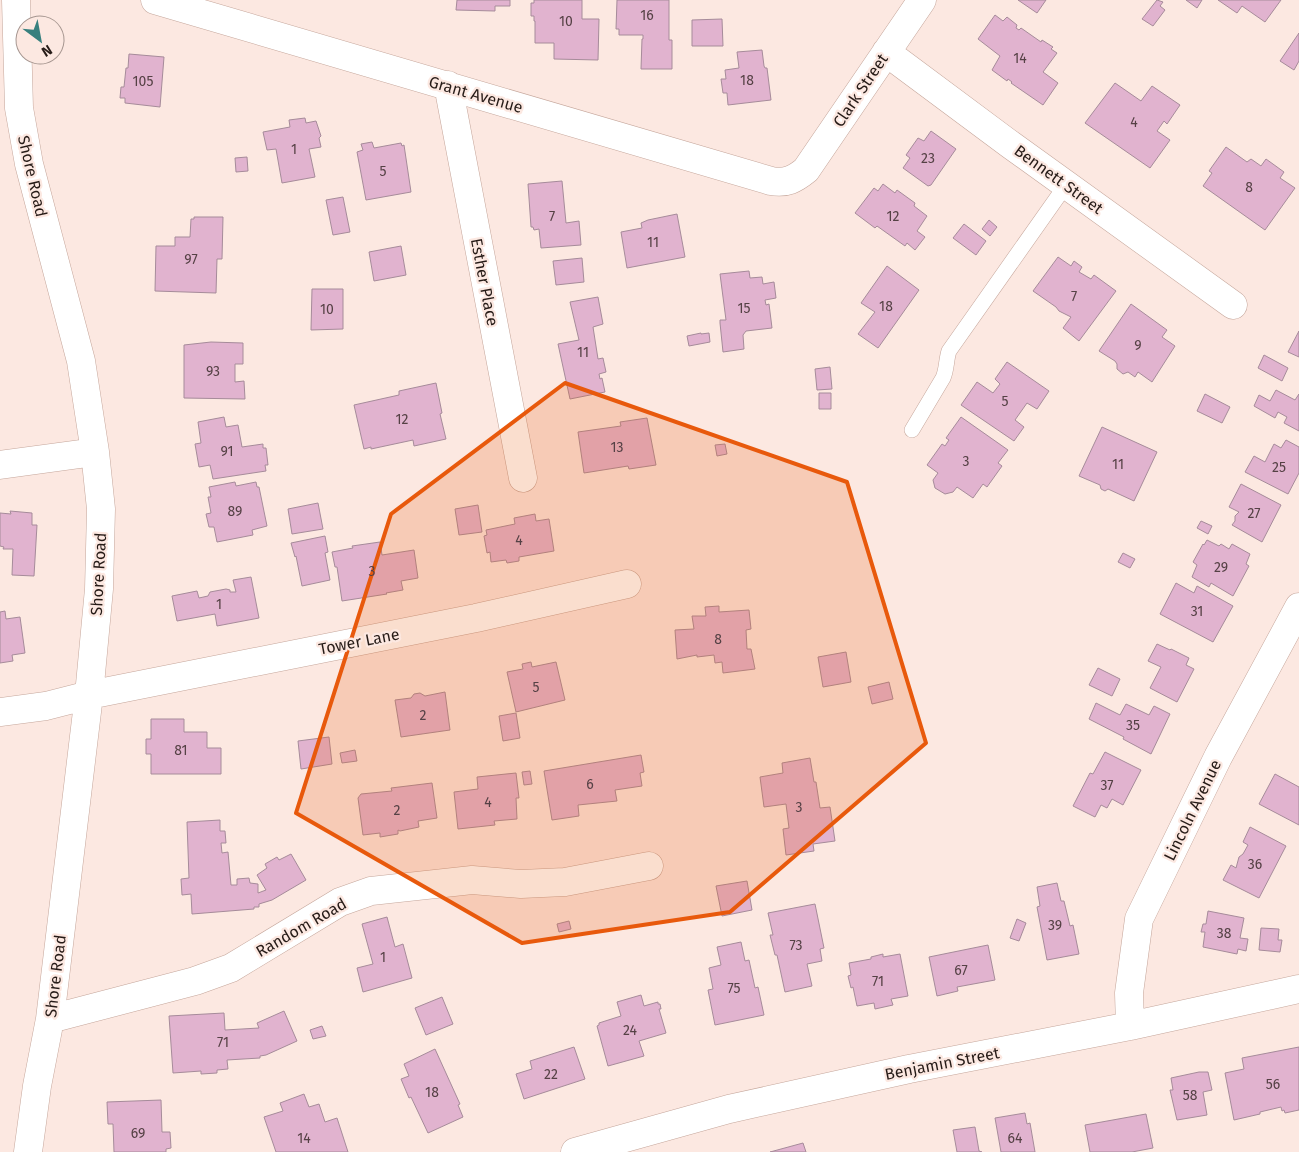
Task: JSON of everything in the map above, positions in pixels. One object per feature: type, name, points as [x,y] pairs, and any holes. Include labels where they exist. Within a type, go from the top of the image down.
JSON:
[{"type":"street","name":"Shore Road","points":[[16,0],[19,108],[29,164],[81,362],[95,452],[101,508],[99,580],[89,695],[50,1019],[37,1086],[28,1152]]},
{"type":"street","name":"Grant Avenue","points":[[155,0],[771,181],[782,183],[796,178]]},
{"type":"street","name":"Clark Street","points":[[796,178],[806,170],[922,0]]},
{"type":"street","name":"Bennett Street","points":[[886,52],[1066,185],[1234,305]]},
{"type":"street","name":"Esther Place","points":[[448,85],[523,478]]},
{"type":"street","points":[[0,465],[95,452]]},
{"type":"street","name":"Tower Lane","points":[[0,712],[46,706],[89,695],[476,618],[627,584]]},
{"type":"street","name":"Lincoln Avenue","points":[[1130,1026],[1129,993],[1139,918],[1218,757],[1299,607]]},
{"type":"street","name":"Random Road","points":[[50,1019],[195,981],[231,968],[340,902],[371,891],[472,880],[521,884],[565,882],[649,866]]},
{"type":"street","name":"Benjamin Street","points":[[584,1151],[739,1107],[909,1069],[1130,1026],[1299,989]]},
{"type":"lane","points":[[912,430],[943,378],[947,369],[946,359],[949,351],[1066,185]]},
{"type":"highlighted area","points":[[565,383],[847,482],[926,743],[730,912],[522,943],[296,813],[391,514]]},
{"type":"building","points":[[457,0],[510,0],[510,6],[495,6],[495,11],[456,10]]},
{"type":"building","points":[[534,0],[582,0],[582,19],[599,19],[598,60],[554,59],[554,43],[535,43],[535,21],[534,16],[531,16],[531,3],[534,3]]},
{"type":"building","points":[[617,0],[669,0],[669,40],[672,40],[672,69],[641,69],[643,35],[619,35],[619,29],[616,29]]},
{"type":"building","points":[[1018,0],[1046,0],[1037,13]]},
{"type":"building","points":[[1157,0],[1163,2],[1160,6],[1165,10],[1153,26],[1142,19]]},
{"type":"building","points":[[1186,0],[1202,0],[1197,8]]},
{"type":"building","points":[[1218,0],[1281,0],[1265,22],[1242,6],[1237,13]]},
{"type":"building","points":[[995,15],[1003,21],[1007,17],[1017,25],[1016,28],[1019,30],[1021,28],[1041,42],[1042,40],[1053,47],[1051,49],[1057,53],[1043,72],[1058,83],[1043,105],[1008,79],[1007,81],[992,70],[1000,56],[978,39]]},
{"type":"building","points":[[722,19],[723,46],[692,46],[692,20]]},
{"type":"building","points":[[1299,33],[1299,61],[1294,70],[1280,61]]},
{"type":"building","points":[[762,50],[764,66],[767,68],[771,100],[728,105],[727,93],[723,93],[721,79],[726,79],[725,70],[739,68],[737,52]]},
{"type":"building","points":[[129,54],[164,57],[160,107],[125,103],[125,98],[120,98],[121,87],[124,87],[126,68],[128,68]]},
{"type":"building","points":[[1115,83],[1141,101],[1152,86],[1180,105],[1167,124],[1164,121],[1157,131],[1170,140],[1150,168],[1085,123]]},
{"type":"building","points":[[305,118],[306,123],[316,121],[321,136],[319,138],[321,147],[309,149],[315,177],[282,183],[276,149],[267,150],[263,132],[290,127],[289,120]]},
{"type":"building","points":[[931,131],[956,149],[931,185],[928,186],[903,168],[910,158],[906,155],[918,138],[924,141]]},
{"type":"building","points":[[372,142],[374,148],[401,143],[402,146],[404,145],[411,192],[366,200],[357,152],[363,150],[361,144]]},
{"type":"building","points":[[1226,147],[1247,162],[1251,159],[1261,166],[1266,159],[1284,172],[1280,178],[1295,188],[1265,230],[1203,186],[1212,173],[1209,171]]},
{"type":"building","points":[[247,157],[248,171],[236,172],[235,158]]},
{"type":"building","points":[[562,181],[566,223],[579,221],[581,245],[541,248],[539,229],[534,230],[531,227],[528,184]]},
{"type":"building","points":[[883,184],[895,193],[897,190],[915,203],[914,206],[927,216],[917,231],[925,237],[915,250],[907,243],[905,246],[877,226],[875,228],[855,213],[874,188],[878,191]]},
{"type":"building","points":[[343,197],[350,232],[333,235],[326,200]]},
{"type":"building","points":[[677,214],[685,257],[627,268],[621,232],[642,228],[641,223],[648,220]]},
{"type":"building","points":[[194,217],[223,217],[222,259],[217,259],[216,293],[155,291],[156,246],[175,246],[175,237],[190,237],[191,219],[194,219]]},
{"type":"building","points":[[989,220],[997,227],[990,236],[982,229]]},
{"type":"building","points":[[964,224],[986,241],[976,255],[953,238]]},
{"type":"building","points":[[401,246],[406,275],[374,281],[369,252]]},
{"type":"building","points":[[1058,257],[1071,266],[1074,261],[1082,267],[1079,272],[1091,279],[1094,275],[1116,291],[1079,341],[1063,328],[1071,317],[1059,311],[1033,291]]},
{"type":"building","points":[[582,258],[584,282],[556,285],[553,261]]},
{"type":"building","points":[[887,266],[919,290],[878,348],[858,334],[875,312],[861,303]]},
{"type":"building","points":[[749,271],[750,278],[762,277],[763,284],[774,282],[776,298],[765,300],[766,305],[769,304],[772,328],[746,331],[743,335],[744,349],[723,352],[720,320],[726,320],[720,274]]},
{"type":"building","points":[[312,289],[343,289],[343,329],[311,330]]},
{"type":"building","points":[[598,297],[603,324],[593,327],[598,359],[603,358],[606,372],[599,374],[600,379],[602,378],[605,392],[570,399],[558,344],[579,340],[570,302]]},
{"type":"building","points":[[1131,304],[1167,330],[1162,337],[1175,346],[1152,382],[1138,372],[1135,377],[1128,372],[1123,374],[1117,369],[1115,361],[1099,351]]},
{"type":"building","points":[[1299,331],[1299,357],[1288,352]]},
{"type":"building","points":[[709,333],[710,342],[689,346],[687,336]]},
{"type":"building","points":[[211,342],[243,343],[243,364],[235,364],[235,382],[244,381],[245,399],[184,398],[184,345]]},
{"type":"building","points":[[1264,355],[1288,368],[1282,381],[1258,368]]},
{"type":"building","points":[[1007,362],[1049,391],[1037,409],[1027,403],[1015,420],[1024,427],[1014,441],[961,405],[977,382],[993,393],[1000,384],[995,379]]},
{"type":"building","points":[[830,367],[832,389],[817,390],[815,369]]},
{"type":"building","points":[[436,383],[442,413],[440,414],[446,439],[414,446],[413,440],[364,449],[354,405],[399,395],[399,391]]},
{"type":"building","points":[[1276,390],[1295,400],[1299,394],[1299,431],[1284,423],[1287,417],[1278,412],[1275,418],[1254,406],[1259,395],[1270,401]]},
{"type":"building","points":[[819,393],[831,393],[831,409],[819,409]]},
{"type":"building","points":[[1205,394],[1230,407],[1222,423],[1197,411]]},
{"type":"building","points":[[224,417],[226,427],[238,425],[242,447],[263,444],[263,448],[266,448],[268,465],[265,465],[266,471],[213,479],[210,465],[199,467],[195,444],[201,443],[198,422]]},
{"type":"building","points":[[961,417],[1008,450],[998,463],[1002,466],[987,487],[983,484],[973,498],[957,487],[953,492],[945,494],[935,488],[933,480],[938,473],[927,465],[942,444],[945,446],[949,440],[946,438]]},
{"type":"building","points":[[647,418],[656,465],[629,469],[628,466],[584,473],[578,432],[621,426],[620,422]]},
{"type":"building","points":[[1102,427],[1157,452],[1134,501],[1108,489],[1105,491],[1101,489],[1100,485],[1079,476]]},
{"type":"building","points":[[1286,440],[1299,447],[1299,473],[1288,494],[1245,472],[1254,456],[1265,462],[1274,444],[1281,448]]},
{"type":"building","points":[[725,444],[727,454],[717,456],[715,445]]},
{"type":"building","points":[[235,482],[236,486],[256,482],[257,487],[259,487],[267,526],[252,530],[253,535],[217,542],[214,527],[209,527],[206,514],[211,513],[208,497],[211,497],[209,487]]},
{"type":"building","points":[[1241,484],[1281,505],[1262,542],[1232,525],[1235,521],[1235,516],[1239,512],[1229,507]]},
{"type":"building","points":[[318,503],[323,529],[292,534],[288,509]]},
{"type":"building","points":[[478,505],[482,532],[459,535],[455,509]]},
{"type":"building","points":[[10,511],[32,513],[32,525],[37,525],[34,576],[12,575],[13,549],[3,549],[4,547],[0,546],[0,513],[11,514]]},
{"type":"building","points":[[535,514],[536,521],[549,519],[554,551],[519,557],[519,561],[507,563],[506,560],[491,562],[490,552],[487,553],[484,536],[487,535],[486,530],[515,524],[514,518]]},
{"type":"building","points":[[1201,521],[1212,526],[1208,534],[1197,528]]},
{"type":"building","points":[[325,536],[328,552],[325,553],[330,580],[302,586],[296,556],[291,543]]},
{"type":"building","points":[[1207,540],[1219,546],[1221,544],[1229,549],[1232,544],[1250,554],[1246,564],[1249,566],[1233,596],[1211,583],[1209,587],[1192,577],[1197,565],[1193,562]]},
{"type":"building","points":[[380,542],[382,555],[414,550],[418,578],[401,581],[403,590],[342,601],[337,567],[335,567],[332,552],[353,548],[352,546]]},
{"type":"building","points":[[1123,553],[1135,559],[1130,568],[1118,562]]},
{"type":"building","points":[[251,577],[259,618],[217,626],[215,614],[177,621],[172,596],[197,591],[199,598],[208,596],[210,592],[226,589],[230,590],[230,592],[236,592],[233,580]]},
{"type":"building","points":[[1176,583],[1194,593],[1197,586],[1233,606],[1213,642],[1160,614]]},
{"type":"building","points":[[719,606],[719,612],[749,610],[751,629],[746,630],[747,649],[751,649],[755,669],[723,673],[722,662],[715,663],[714,655],[697,657],[697,655],[677,659],[675,630],[694,629],[692,616],[706,616],[705,607]]},
{"type":"building","points":[[5,611],[6,619],[20,617],[25,653],[12,655],[13,661],[0,663],[0,612]]},
{"type":"building","points":[[1157,644],[1189,658],[1186,665],[1194,669],[1177,702],[1150,688],[1161,667],[1148,661]]},
{"type":"building","points":[[846,652],[851,682],[823,687],[818,657]]},
{"type":"building","points":[[531,662],[532,667],[556,662],[565,700],[516,712],[507,672],[523,669],[522,664]]},
{"type":"building","points":[[1098,668],[1120,679],[1112,696],[1089,685]]},
{"type":"building","points":[[889,682],[893,699],[872,704],[868,687]]},
{"type":"building","points":[[445,692],[450,730],[401,737],[395,700],[411,698],[414,694],[420,693],[425,696]]},
{"type":"building","points":[[1096,703],[1120,715],[1126,704],[1149,715],[1154,706],[1170,714],[1151,754],[1123,739],[1124,737],[1089,719]]},
{"type":"building","points":[[516,713],[520,738],[503,741],[499,716]]},
{"type":"building","points":[[151,719],[184,719],[184,732],[207,732],[207,748],[221,748],[221,774],[151,774],[151,754],[146,754],[146,739],[151,739]]},
{"type":"building","points":[[329,737],[332,764],[301,769],[298,741]]},
{"type":"building","points":[[355,750],[357,761],[342,763],[340,753]]},
{"type":"building","points":[[1105,752],[1141,770],[1123,805],[1112,799],[1107,808],[1101,805],[1095,817],[1073,806],[1090,773],[1093,774]]},
{"type":"building","points":[[641,755],[644,772],[640,773],[642,786],[615,790],[617,801],[578,805],[579,816],[552,820],[544,771]]},
{"type":"building","points":[[810,758],[820,808],[830,807],[835,841],[813,844],[814,851],[786,855],[783,829],[789,828],[786,804],[764,807],[760,777],[783,773],[782,763]]},
{"type":"building","points":[[530,771],[532,784],[524,785],[522,772]]},
{"type":"building","points":[[516,773],[519,798],[516,798],[517,819],[494,821],[495,825],[458,829],[454,792],[478,789],[477,777]]},
{"type":"building","points":[[1275,774],[1299,787],[1299,825],[1259,804]]},
{"type":"building","points":[[432,783],[437,818],[418,821],[419,827],[398,830],[398,834],[380,837],[380,833],[363,835],[358,798],[361,794],[392,791],[391,788]]},
{"type":"building","points":[[220,820],[220,831],[225,831],[226,843],[221,843],[222,853],[228,852],[231,885],[237,885],[237,879],[249,878],[250,883],[258,884],[258,893],[266,890],[257,875],[267,868],[265,864],[277,857],[279,860],[291,854],[306,880],[272,900],[259,904],[259,907],[254,907],[254,909],[192,914],[191,894],[182,895],[181,879],[189,878],[187,822]]},
{"type":"building","points":[[1250,827],[1286,846],[1259,898],[1223,880],[1231,865],[1236,868],[1239,857],[1248,845],[1243,842]]},
{"type":"building","points":[[747,881],[752,910],[722,916],[716,886]]},
{"type":"building","points":[[1057,883],[1070,926],[1073,925],[1079,954],[1047,960],[1037,907],[1040,906],[1037,887]]},
{"type":"building","points":[[815,904],[824,948],[820,949],[822,961],[807,964],[812,986],[785,992],[777,955],[775,955],[770,935],[773,935],[768,913]]},
{"type":"building","points":[[1208,911],[1244,918],[1240,938],[1248,939],[1246,951],[1238,949],[1237,954],[1203,947],[1205,932],[1201,932],[1203,924],[1206,924]]},
{"type":"building","points":[[387,917],[395,947],[403,944],[412,978],[363,992],[357,968],[373,964],[362,924]]},
{"type":"building","points":[[1017,919],[1026,923],[1019,941],[1010,938]]},
{"type":"building","points":[[569,921],[571,929],[559,932],[557,924]]},
{"type":"building","points":[[1261,928],[1279,929],[1278,940],[1282,940],[1280,952],[1259,950]]},
{"type":"building","points":[[741,942],[745,961],[749,960],[755,988],[758,987],[764,1015],[715,1025],[708,990],[713,989],[709,968],[721,965],[717,947]]},
{"type":"building","points":[[988,945],[995,980],[957,987],[958,991],[937,996],[929,957]]},
{"type":"building","points":[[883,954],[883,957],[900,954],[908,996],[891,999],[893,1005],[875,1009],[874,1003],[857,1006],[853,987],[851,988],[848,976],[851,975],[849,963],[871,959],[871,957]]},
{"type":"building","points":[[641,995],[644,1006],[658,1002],[660,1004],[661,1009],[659,1009],[666,1033],[639,1041],[644,1056],[608,1066],[597,1026],[599,1023],[621,1016],[617,1002]]},
{"type":"building","points":[[442,997],[453,1024],[426,1035],[415,1008]]},
{"type":"building","points":[[284,1011],[297,1041],[260,1056],[260,1058],[227,1060],[228,1069],[217,1070],[217,1073],[201,1074],[201,1071],[173,1073],[169,1016],[224,1013],[225,1030],[259,1028],[257,1023]]},
{"type":"building","points":[[322,1026],[326,1036],[313,1039],[310,1030]]},
{"type":"building","points":[[574,1047],[585,1079],[524,1099],[516,1074],[532,1069],[530,1061]]},
{"type":"building","points":[[1299,1047],[1299,1110],[1285,1113],[1281,1107],[1234,1120],[1225,1073],[1244,1069],[1242,1058]]},
{"type":"building","points":[[435,1049],[460,1104],[458,1105],[463,1117],[428,1133],[401,1079],[409,1076],[404,1064]]},
{"type":"building","points":[[1208,1072],[1212,1090],[1203,1092],[1207,1115],[1177,1120],[1170,1090],[1173,1090],[1171,1078]]},
{"type":"building","points":[[304,1094],[309,1107],[319,1104],[325,1122],[337,1118],[348,1152],[276,1152],[264,1117],[283,1111],[280,1103]]},
{"type":"building","points":[[161,1100],[162,1132],[170,1132],[171,1148],[166,1149],[166,1152],[114,1152],[113,1124],[108,1124],[107,1102]]},
{"type":"building","points":[[1025,1113],[1027,1124],[1030,1123],[1035,1152],[1001,1152],[995,1118]]},
{"type":"building","points":[[1146,1114],[1153,1148],[1132,1152],[1090,1152],[1085,1125]]},
{"type":"building","points":[[975,1127],[979,1151],[982,1152],[957,1152],[953,1130]]},
{"type":"building","points":[[803,1143],[806,1152],[770,1152]]}]
